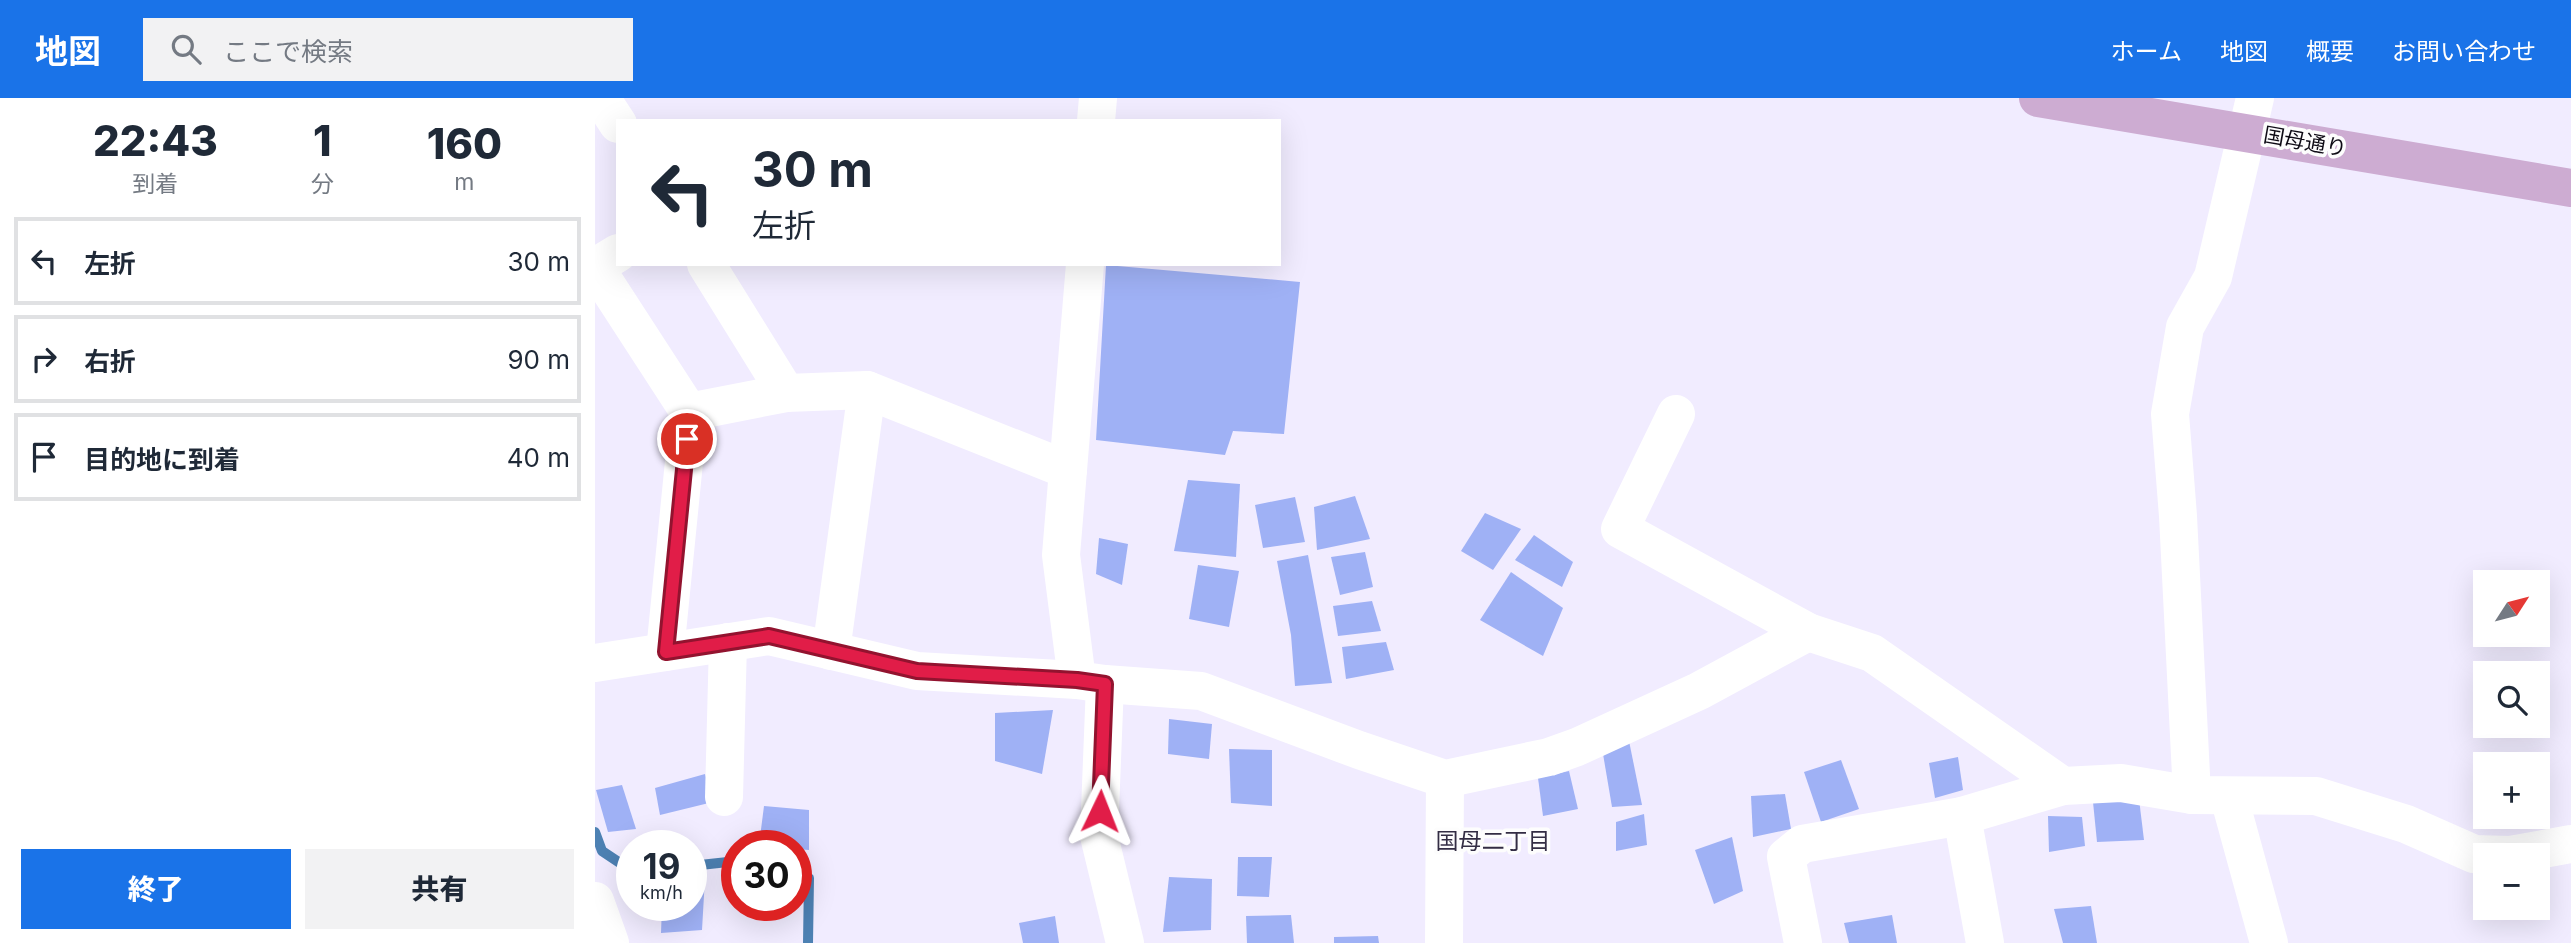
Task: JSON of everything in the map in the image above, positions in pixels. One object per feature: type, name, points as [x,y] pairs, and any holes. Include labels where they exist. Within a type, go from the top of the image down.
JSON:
[{"type":"main road","name":"国母通り","points":[[2038,98],[2252,115],[2571,188]]},
{"type":"street","points":[[601,98],[616,121]]},
{"type":"street","points":[[1096,119],[1098,98]]},
{"type":"street","points":[[2192,795],[2178,516],[2170,414],[2185,327],[2213,277],[2252,115]]},
{"type":"street","points":[[616,254],[595,267],[689,412],[666,652]]},
{"type":"street","points":[[707,266],[786,393]]},
{"type":"street","points":[[1085,266],[1061,555],[1091,682],[1099,836],[1125,943]]},
{"type":"street","points":[[689,412],[786,393],[867,390],[1068,470]]},
{"type":"street","points":[[831,651],[867,390]]},
{"type":"street","points":[[1676,414],[1620,529],[1808,632],[1871,653],[2063,786]]},
{"type":"street","points":[[595,663],[769,636],[917,671],[1201,691],[1445,779],[1549,757],[1577,747],[1699,691],[1808,632]]},
{"type":"street","points":[[723,797],[728,642]]},
{"type":"street","points":[[1444,943],[1445,779]]},
{"type":"street","points":[[1803,943],[1786,858],[1802,845],[1962,816],[2063,786],[2121,783],[2192,795],[2316,796],[2406,824],[2474,854],[2510,855],[2571,844]]},
{"type":"street","points":[[2229,797],[2269,943]]},
{"type":"street","points":[[1962,816],[1985,943]]},
{"type":"street","points":[[595,901],[610,943]]},
{"type":"building","points":[[1106,266],[1300,282],[1284,434],[1233,431],[1225,455],[1096,440]]},
{"type":"building","points":[[1188,480],[1240,484],[1236,557],[1174,551]]},
{"type":"building","points":[[1355,496],[1370,539],[1317,550],[1314,507]]},
{"type":"building","points":[[1295,497],[1305,542],[1263,548],[1255,505]]},
{"type":"building","points":[[1485,513],[1521,529],[1493,570],[1461,551]]},
{"type":"building","points":[[1534,535],[1573,562],[1562,587],[1515,560]]},
{"type":"building","points":[[1099,538],[1128,544],[1122,585],[1096,574]]},
{"type":"building","points":[[1365,552],[1373,587],[1340,595],[1331,557]]},
{"type":"building","points":[[1308,555],[1332,683],[1295,686],[1291,635],[1277,561]]},
{"type":"building","points":[[1198,565],[1239,571],[1229,627],[1189,619]]},
{"type":"building","points":[[1511,572],[1563,608],[1543,656],[1480,620]]},
{"type":"building","points":[[1372,601],[1381,631],[1338,636],[1333,606]]},
{"type":"building","points":[[1386,642],[1394,670],[1346,679],[1342,647]]},
{"type":"building","points":[[1053,710],[1042,774],[995,761],[995,713]]},
{"type":"building","points":[[1169,719],[1212,724],[1209,759],[1168,754]]},
{"type":"building","points":[[1629,741],[1642,805],[1612,807],[1602,748]]},
{"type":"building","points":[[1229,749],[1272,750],[1272,806],[1231,803]]},
{"type":"building","points":[[1958,757],[1963,790],[1935,798],[1929,763]]},
{"type":"building","points":[[1841,760],[1859,809],[1821,822],[1804,772]]},
{"type":"building","points":[[1569,771],[1578,809],[1543,816],[1538,778]]},
{"type":"building","points":[[705,774],[713,802],[660,815],[655,788]]},
{"type":"building","points":[[622,785],[636,829],[608,832],[596,790]]},
{"type":"building","points":[[1785,794],[1791,829],[1753,837],[1751,796]]},
{"type":"building","points":[[2139,799],[2144,840],[2097,842],[2093,802]]},
{"type":"building","points":[[764,806],[809,810],[809,830],[761,830]]},
{"type":"building","points":[[1644,814],[1647,845],[1616,851],[1616,822]]},
{"type":"building","points":[[2048,816],[2082,817],[2085,846],[2049,852]]},
{"type":"building","points":[[1732,837],[1743,891],[1714,904],[1695,850]]},
{"type":"building","points":[[1238,857],[1272,857],[1269,897],[1237,896]]},
{"type":"building","points":[[1169,877],[1212,879],[1211,930],[1163,932]]},
{"type":"building","points":[[2091,906],[2097,943],[2063,943],[2054,909]]},
{"type":"building","points":[[1291,915],[1294,943],[1247,943],[1246,916]]},
{"type":"building","points":[[1892,915],[1897,943],[1849,943],[1844,923]]},
{"type":"building","points":[[1055,916],[1059,943],[1023,943],[1019,923]]},
{"type":"building","points":[[661,921],[703,921],[702,930],[661,933]]},
{"type":"building","points":[[1378,936],[1379,943],[1334,943],[1334,937]]},
{"type":"waterway","points":[[595,832],[602,851],[616,860]]},
{"type":"waterway","points":[[707,864],[721,863]]},
{"type":"waterway","points":[[808,921],[808,943]]},
{"type":"district","name":"国母二丁目","points":[[1493,841]]},
{"type":"route","points":[[687,439],[666,652],[769,636],[917,671],[1105,684],[1100,811]]}]
